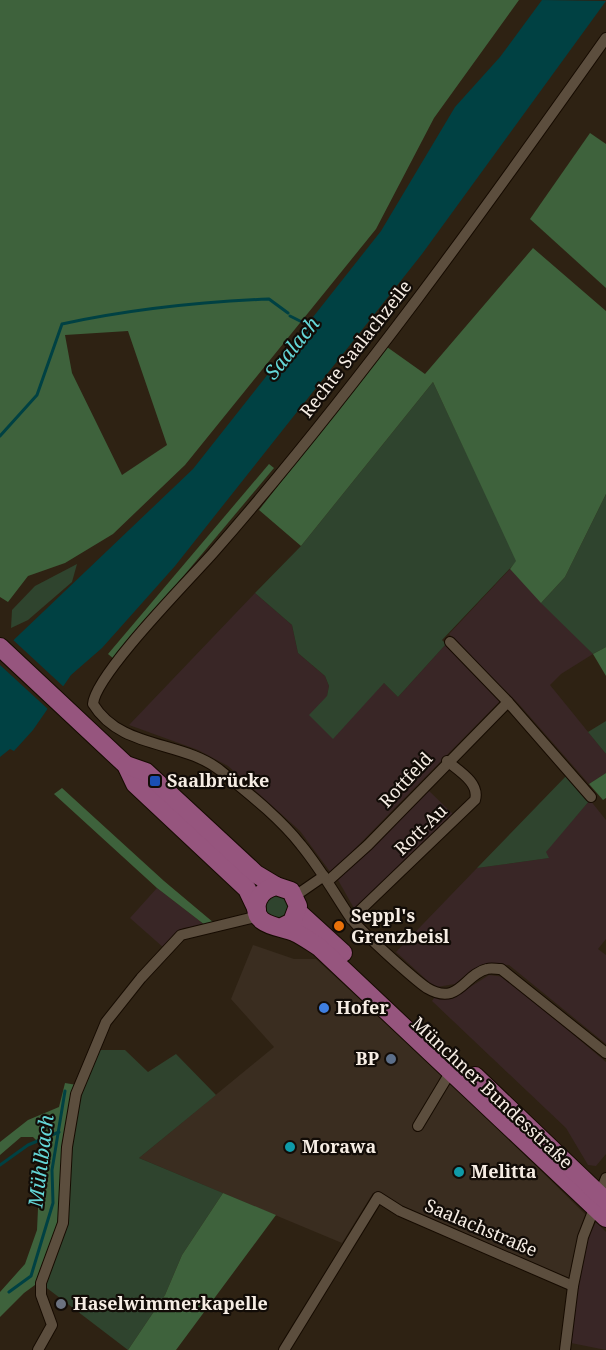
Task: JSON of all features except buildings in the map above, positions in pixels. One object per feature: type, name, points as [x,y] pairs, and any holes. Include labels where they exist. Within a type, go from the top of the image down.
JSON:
[{"type":"main road","points":[[0,647],[126,765],[135,784],[247,889],[258,913],[270,927],[282,927],[292,922],[296,904],[286,888],[276,886],[256,874],[146,772],[126,765]]},
{"type":"main road","points":[[258,913],[259,897],[269,888],[276,886]]},
{"type":"main road","name":"Münchner Bundesstraße","points":[[296,904],[602,1200]]},
{"type":"main road","name":"Münchner Bundesstraße","points":[[282,927],[319,947],[451,1071],[602,1200]]},
{"type":"street","name":"Rechte Saalachzeile","points":[[606,38],[356,379],[228,536],[114,666],[94,697],[93,705],[114,726],[133,736],[195,756],[216,767],[299,842],[326,878],[351,919],[428,988],[440,992],[460,990],[486,969],[501,969],[606,1053]]},
{"type":"street","points":[[450,642],[508,702],[591,797]]},
{"type":"street","name":"Rottfeld","points":[[296,904],[368,845],[447,761],[508,702]]},
{"type":"street","name":"Rott-Au","points":[[351,919],[475,800],[477,792],[474,785],[447,761]]},
{"type":"street","points":[[38,1350],[52,1324],[41,1295],[41,1283],[63,1223],[68,1147],[76,1094],[106,1022],[141,978],[181,935],[258,913]]},
{"type":"street","points":[[418,1126],[451,1071]]},
{"type":"street","name":"Saalachstraße","points":[[284,1350],[378,1197],[400,1211],[573,1286]]},
{"type":"street","points":[[565,1350],[573,1286],[584,1237],[602,1200]]},
{"type":"shaded area","points":[[510,569],[593,654],[561,674],[550,685],[606,754],[606,773],[589,784],[517,702],[449,634]]},
{"type":"shaded area","points":[[255,593],[292,625],[298,653],[325,676],[329,686],[327,696],[384,683],[398,697],[446,644],[502,699],[331,873],[300,831],[228,766],[198,750],[129,725]]},
{"type":"shaded area","points":[[428,790],[454,815],[355,910],[338,880]]},
{"type":"shaded area","points":[[590,800],[606,820],[606,939],[598,949],[606,955],[606,1044],[509,965],[483,964],[455,984],[437,987],[396,952],[477,868],[548,858],[545,852]]},
{"type":"shaded area","points":[[157,888],[205,925],[183,928],[164,948],[130,918]]},
{"type":"shaded area","points":[[253,945],[294,959],[316,959],[455,1086],[586,1215],[569,1278],[373,1193],[342,1243],[139,1158],[274,1047],[231,999]]},
{"type":"shaded area","points":[[489,975],[505,977],[606,1062],[606,1154],[596,1166],[588,1165],[566,1128],[432,1001],[434,998],[456,996]]},
{"type":"shaded area","points":[[596,1222],[606,1232],[606,1350],[571,1343],[578,1282],[587,1240]]},
{"type":"green space","points":[[0,0],[519,0],[434,118],[376,229],[185,465],[113,534],[65,563],[28,576],[8,602],[0,597]],"holes":[[[128,331],[167,445],[122,475],[72,373],[65,335]]]},
{"type":"green space","points":[[590,133],[606,144],[606,288],[530,219]]},
{"type":"green space","points":[[533,248],[606,311],[606,494],[565,577],[541,603],[510,569],[516,561],[433,382],[301,546],[259,510],[387,347],[425,374]]},
{"type":"green space","points":[[433,382],[517,561],[442,640],[446,644],[398,697],[384,683],[333,739],[309,715],[327,696],[329,686],[325,676],[298,653],[292,625],[255,593],[301,546]]},
{"type":"green space","points":[[269,464],[274,468],[114,659],[108,654]]},
{"type":"green space","points":[[606,494],[606,647],[593,654],[541,603],[565,577]]},
{"type":"green space","points":[[77,564],[72,582],[28,620],[11,628],[12,610],[35,586]]},
{"type":"green space","points":[[606,647],[606,676],[593,654]]},
{"type":"green space","points":[[606,721],[606,754],[588,732]]},
{"type":"green space","points":[[606,773],[606,798],[603,800],[589,784]]},
{"type":"green space","points":[[568,774],[590,800],[546,852],[549,858],[477,868]]},
{"type":"green space","points":[[62,788],[164,881],[214,923],[205,925],[157,888],[54,794]]},
{"type":"green space","points":[[283,894],[291,910],[281,920],[265,913],[265,901],[271,895]]},
{"type":"green space","points":[[89,1050],[125,1050],[148,1072],[176,1054],[216,1095],[139,1158],[223,1193],[182,1255],[165,1295],[128,1350],[39,1282],[63,1182]]},
{"type":"green space","points":[[65,1083],[77,1085],[62,1209],[39,1282],[24,1293],[0,1317],[0,1292],[25,1264],[37,1230],[41,1145],[33,1137],[21,1137],[0,1155],[0,1142],[28,1120],[59,1107]]},
{"type":"green space","points":[[223,1193],[276,1215],[176,1350],[128,1350],[165,1295],[182,1255]]},
{"type":"water","name":"Saalach","points":[[542,0],[606,1],[422,254],[175,566],[102,648],[71,675],[33,730],[14,751],[10,749],[0,757],[0,653],[193,469],[381,231],[455,107],[500,57]]},
{"type":"pier","points":[[11,638],[65,688],[50,711],[0,665],[0,649]]},
{"type":"waterway","points":[[0,436],[37,395],[62,324],[165,307],[269,299],[288,313]]},
{"type":"waterway","name":"Saalach","points":[[290,316],[310,326]]},
{"type":"waterway","name":"Mühlbach","points":[[9,1292],[31,1276],[53,1203],[52,1170],[65,1091]]},
{"type":"waterway","points":[[0,1165],[28,1145],[59,1132]]},
{"type":"place","name":"Saalbrücke","points":[[155,781]]},
{"type":"place","name":"Seppl's Grenzbeisl","points":[[339,926]]},
{"type":"place","name":"Hofer","points":[[324,1008]]},
{"type":"place","name":"BP","points":[[391,1059]]},
{"type":"place","name":"Morawa","points":[[290,1147]]},
{"type":"place","name":"Melitta","points":[[459,1172]]},
{"type":"place","name":"Haselwimmerkapelle","points":[[61,1304]]}]
